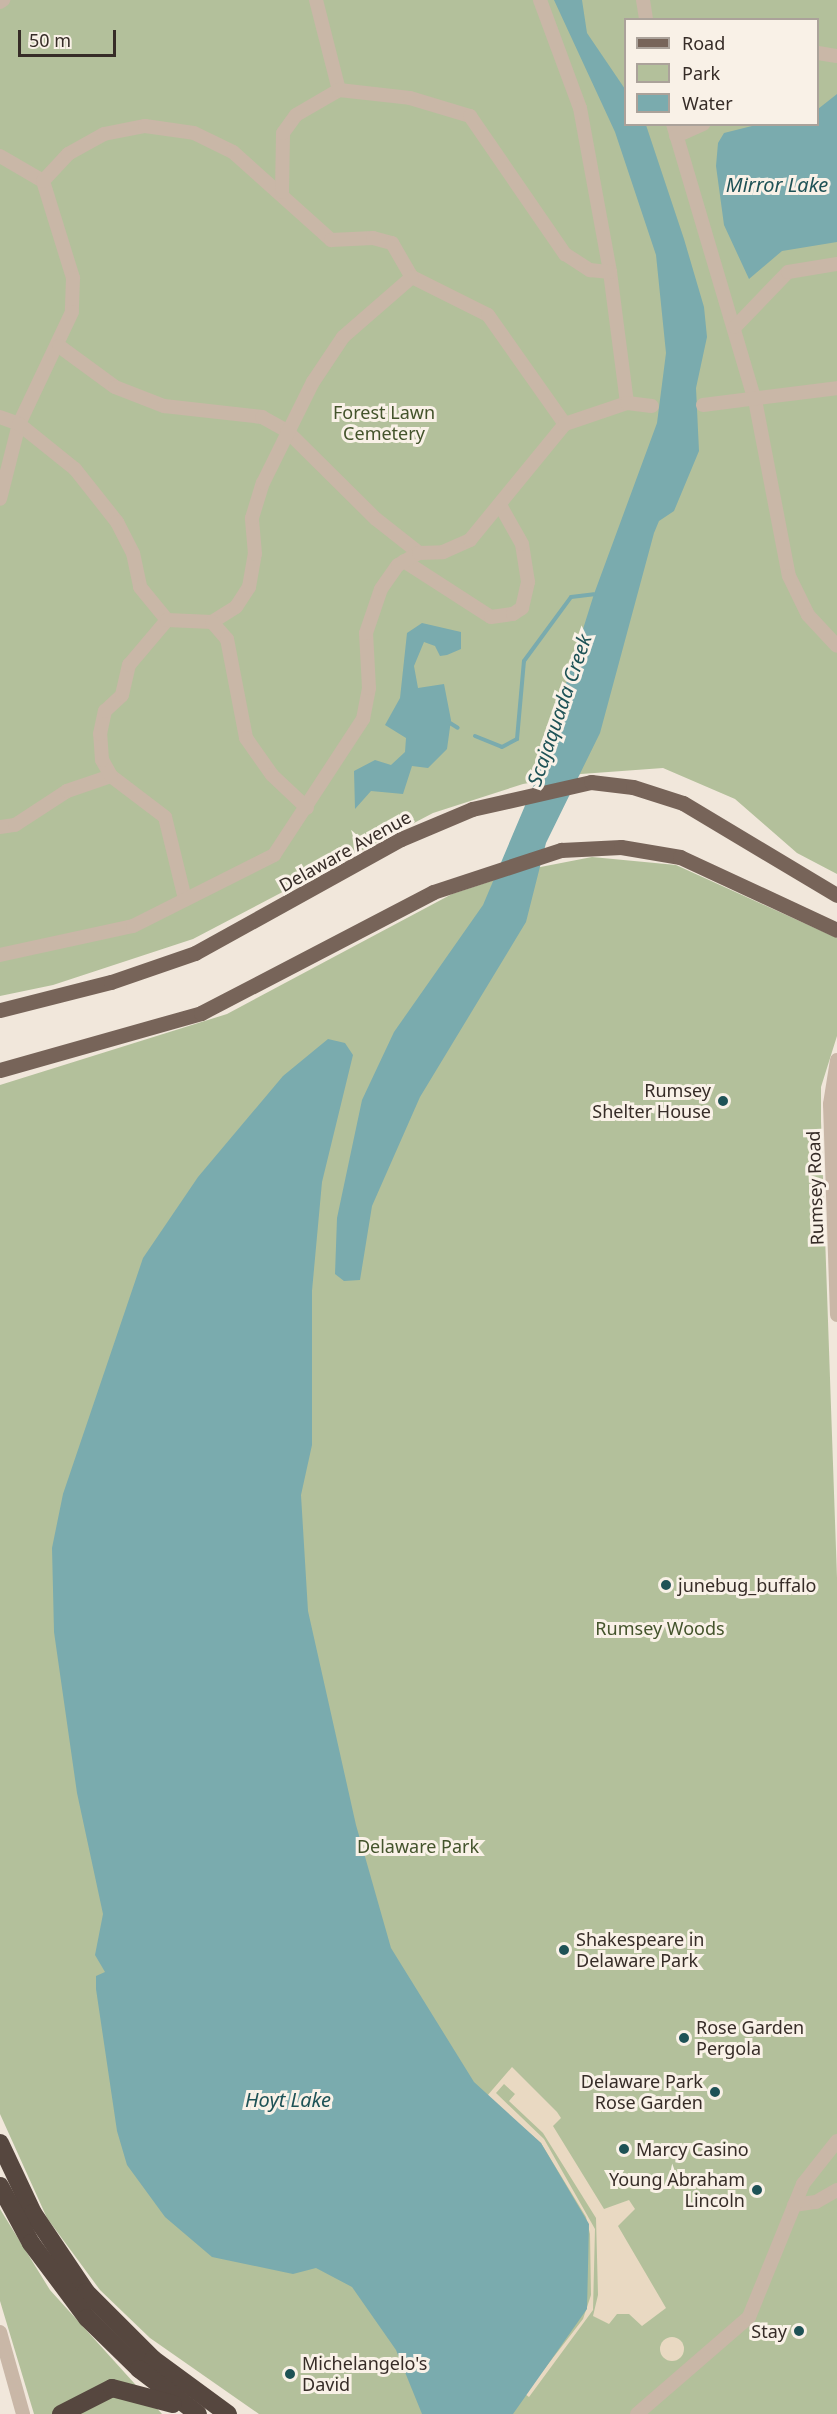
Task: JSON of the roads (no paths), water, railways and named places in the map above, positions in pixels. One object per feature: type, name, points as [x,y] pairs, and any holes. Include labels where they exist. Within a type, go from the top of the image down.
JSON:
[{"type":"highway","points":[[0,2143],[33,2213],[86,2292],[153,2359],[228,2414]]},
{"type":"highway","points":[[0,2186],[31,2243],[87,2318],[139,2369],[198,2414]]},
{"type":"highway","points":[[60,2414],[101,2391],[127,2388],[198,2414]]},
{"type":"main road","name":"Delaware Avenue","points":[[0,1010],[111,982],[195,952],[401,839],[510,798],[591,782],[683,803],[837,895]]},
{"type":"main road","points":[[0,1070],[201,1013],[480,873],[561,850],[621,847],[680,857],[837,930]]},
{"type":"street","points":[[316,0],[339,90]]},
{"type":"street","points":[[540,0],[580,108],[610,272],[627,403]]},
{"type":"street","points":[[643,0],[646,18]]},
{"type":"street","points":[[819,53],[837,56]]},
{"type":"street","points":[[282,192],[283,133],[296,115],[339,90],[411,98],[470,117],[565,254],[590,270],[610,272]]},
{"type":"street","points":[[43,182],[68,154],[104,134],[145,126],[194,133],[233,152],[282,192],[331,240],[373,238],[392,243],[412,277],[488,315],[565,424]]},
{"type":"street","points":[[694,126],[674,130],[735,327],[755,400],[789,576],[807,615],[837,646]]},
{"type":"street","points":[[0,156],[43,182],[73,278],[72,312],[59,346],[19,424],[0,499]]},
{"type":"street","points":[[735,327],[788,272],[837,264]]},
{"type":"street","points":[[0,417],[19,424],[75,469],[117,522],[133,553],[140,587],[167,620],[212,622],[236,607],[249,587],[255,554],[252,518],[287,431],[343,337],[412,277]]},
{"type":"street","points":[[59,346],[115,387],[164,406],[262,417],[287,431],[368,512],[419,553]]},
{"type":"street","points":[[703,405],[837,388]]},
{"type":"street","points":[[0,955],[134,926],[274,855],[307,808],[363,718],[369,688],[366,633],[381,589],[404,561],[419,553],[443,552],[470,540],[500,505],[534,456],[565,424],[627,403],[652,406]]},
{"type":"street","points":[[404,561],[491,616],[513,614],[522,608],[528,582],[522,544],[500,505]]},
{"type":"street","points":[[167,620],[135,657],[122,695],[105,711],[100,734],[102,760],[111,776],[165,817],[185,899]]},
{"type":"street","points":[[212,622],[227,639],[246,738],[272,775],[307,808]]},
{"type":"street","points":[[0,827],[15,825],[67,791],[111,776]]},
{"type":"street","name":"Rumsey Road","points":[[837,1060],[830,1104],[837,1315]]},
{"type":"street","points":[[637,2414],[749,2317],[794,2205],[815,2166],[837,2141]]},
{"type":"street","points":[[794,2205],[816,2202],[837,2190]]},
{"type":"street","points":[[0,2332],[23,2414]]},
{"type":"water","name":"Scajaquada Creek","points":[[554,0],[582,0],[587,33],[624,88],[624,126],[646,126],[684,239],[704,307],[707,337],[696,388],[699,451],[674,511],[659,521],[654,533],[600,733],[546,843],[526,922],[420,1097],[372,1206],[360,1280],[344,1281],[335,1274],[337,1218],[362,1100],[394,1032],[483,905],[535,782],[594,594],[657,423],[666,353],[656,255],[615,132]]},
{"type":"water","name":"Mirror Lake","points":[[837,94],[837,242],[782,251],[749,279],[724,225],[716,166],[718,143],[724,133],[752,126],[819,126],[819,108]]},
{"type":"water","points":[[422,623],[461,632],[461,649],[440,656],[435,646],[424,642],[414,666],[418,688],[444,684],[451,720],[447,749],[428,768],[412,766],[403,794],[371,791],[355,809],[354,771],[375,760],[391,765],[405,752],[406,738],[385,725],[400,698],[407,633]]},
{"type":"water","name":"Hoyt Lake","points":[[328,1039],[345,1043],[353,1055],[322,1182],[312,1291],[312,1445],[301,1495],[308,1611],[356,1825],[391,1948],[474,2082],[541,2143],[589,2224],[587,2309],[513,2414],[422,2414],[396,2350],[352,2287],[316,2268],[293,2274],[212,2257],[165,2217],[127,2165],[117,2131],[96,1989],[96,1976],[105,1972],[95,1955],[103,1914],[77,1793],[54,1632],[52,1548],[63,1494],[143,1258],[198,1177],[283,1076]]},
{"type":"waterway","points":[[475,736],[502,747],[517,739],[524,661],[571,597],[594,594]]},
{"type":"waterway","points":[[450,723],[458,728]]},
{"type":"place","name":"Rumsey Shelter House","points":[[723,1101]]},
{"type":"place","name":"junebug_buffalo","points":[[666,1585]]},
{"type":"place","name":"Shakespeare in Delaware Park","points":[[564,1950]]},
{"type":"place","name":"Rose Garden Pergola","points":[[684,2038]]},
{"type":"place","name":"Delaware Park Rose Garden","points":[[715,2092]]},
{"type":"place","name":"Marcy Casino","points":[[624,2149]]},
{"type":"place","name":"Young Abraham Lincoln","points":[[757,2190]]},
{"type":"place","name":"Stay","points":[[799,2331]]},
{"type":"place","name":"Michelangelo's David","points":[[290,2374]]},
{"type":"park label","name":"Forest Lawn Cemetery","points":[[384,423]]},
{"type":"park label","name":"Rumsey Woods","points":[[660,1628]]},
{"type":"park label","name":"Delaware Park","points":[[418,1846]]}]
